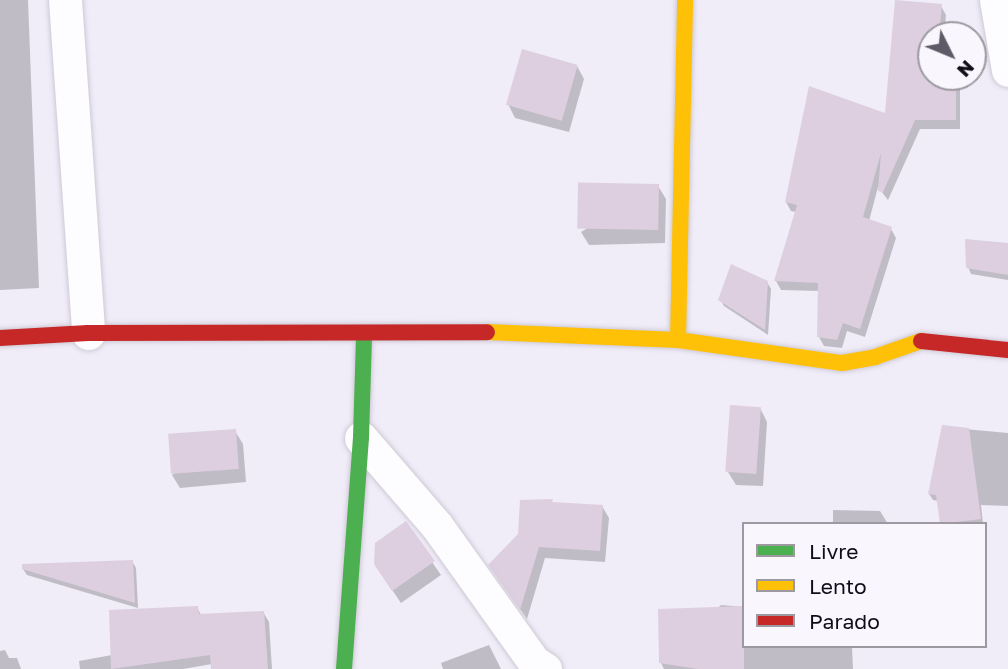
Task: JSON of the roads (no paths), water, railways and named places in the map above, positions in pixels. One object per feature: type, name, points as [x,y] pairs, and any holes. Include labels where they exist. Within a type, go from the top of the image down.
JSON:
[{"type":"street","points":[[65,0],[88,332]]},
{"type":"street","points":[[678,340],[685,0]]},
{"type":"street","points":[[996,0],[1008,70]]},
{"type":"street","points":[[0,338],[88,332],[541,332],[678,340],[842,363],[875,357],[919,341],[1008,350]]},
{"type":"street","points":[[344,669],[361,438],[364,334]]},
{"type":"street","points":[[361,438],[438,526],[534,662],[545,669]]}]
